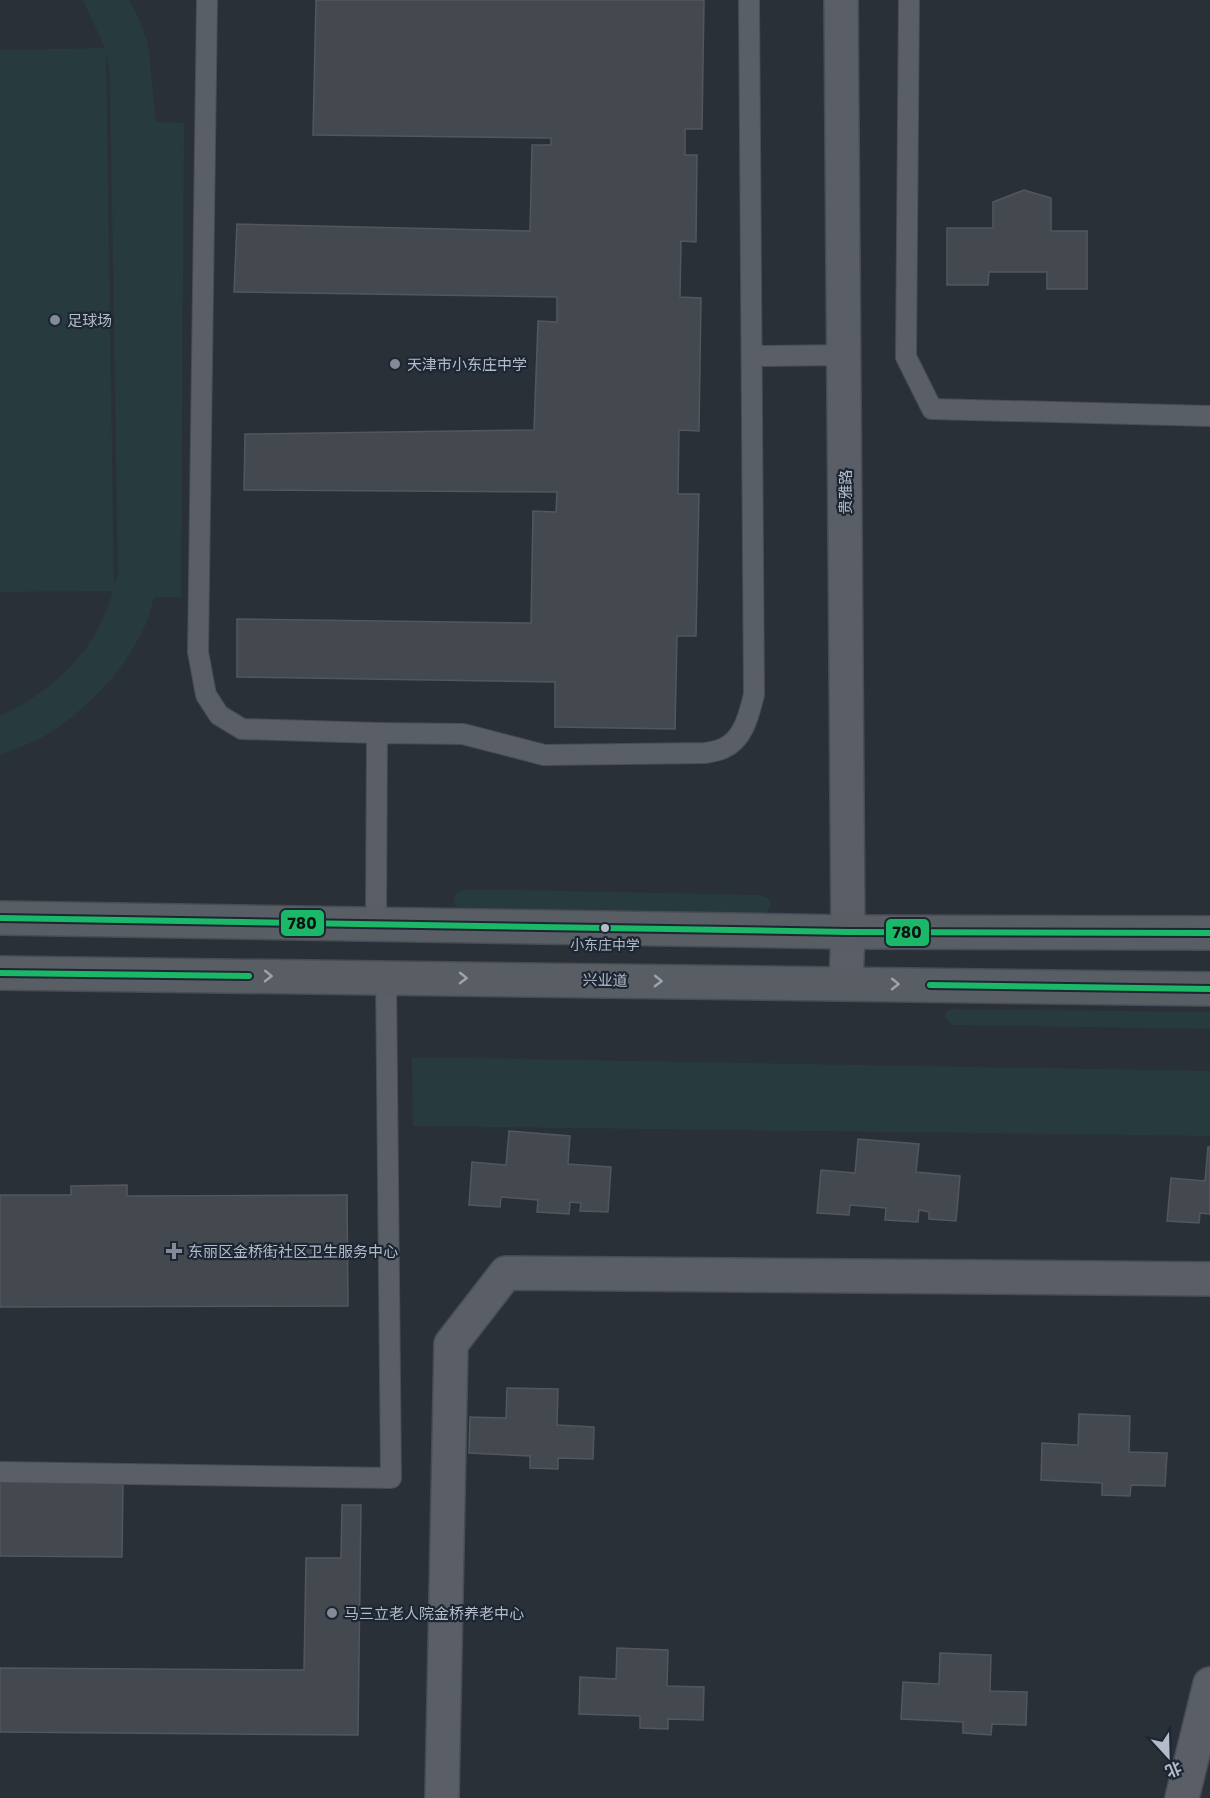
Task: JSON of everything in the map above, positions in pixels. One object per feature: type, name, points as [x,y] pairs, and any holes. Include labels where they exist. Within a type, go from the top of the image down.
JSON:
[{"type":"main road","points":[[0,918],[848,932],[1210,933]]},
{"type":"main road","name":"兴业道","points":[[0,973],[1210,989]]},
{"type":"street","name":"贵雅路","points":[[841,0],[848,932],[846,983]]},
{"type":"street","points":[[442,1798],[451,1344],[506,1273],[1210,1279]]},
{"type":"street","points":[[1182,1798],[1210,1684]]},
{"type":"lane","points":[[207,0],[198,652],[206,695],[219,715],[242,729],[377,734],[463,734],[543,755],[705,753],[725,748],[741,734],[754,695],[749,0]]},
{"type":"lane","points":[[909,0],[906,357],[932,410],[1210,416]]},
{"type":"lane","points":[[752,356],[845,356]]},
{"type":"lane","points":[[376,925],[377,734]]},
{"type":"lane","points":[[0,1472],[391,1478],[386,977]]},
{"type":"green space","points":[[83,0],[129,0],[148,44],[156,122],[184,123],[181,597],[154,597],[149,617],[136,643],[117,672],[94,698],[48,734],[0,755],[0,716],[38,694],[71,666],[97,631],[113,591],[0,592],[0,50],[105,48]],"holes":[[[106,52],[110,75],[118,573],[114,587]]]},
{"type":"green space","points":[[466,889],[758,895],[768,898],[771,905],[767,912],[758,915],[466,911],[453,902],[456,894]]},
{"type":"green space","points":[[951,1009],[1210,1012],[1210,1029],[952,1025],[945,1017],[946,1012]]},
{"type":"green space","points":[[412,1057],[1210,1071],[1210,1136],[413,1126]]},
{"type":"building","points":[[316,0],[704,0],[702,129],[685,129],[685,155],[697,155],[696,242],[681,241],[680,297],[701,298],[699,431],[679,430],[678,494],[699,494],[696,636],[677,636],[675,729],[555,727],[555,682],[237,677],[237,619],[531,623],[533,511],[556,512],[557,492],[244,490],[245,434],[534,430],[538,321],[557,322],[557,297],[234,292],[237,224],[530,231],[532,145],[551,145],[551,138],[313,135]]},
{"type":"building","points":[[1024,190],[1051,198],[1051,231],[1087,231],[1087,289],[1047,289],[1047,272],[989,272],[988,285],[947,285],[947,228],[993,228],[993,202]]},
{"type":"building","points":[[509,1131],[570,1136],[568,1164],[611,1167],[608,1212],[580,1211],[581,1203],[570,1202],[569,1214],[537,1212],[538,1200],[501,1197],[500,1207],[469,1205],[472,1162],[506,1165]]},
{"type":"building","points":[[858,1139],[919,1144],[916,1172],[960,1176],[956,1221],[929,1219],[929,1212],[919,1210],[918,1222],[885,1220],[886,1208],[850,1205],[849,1215],[817,1213],[821,1170],[855,1173]]},
{"type":"building","points":[[1208,1147],[1210,1147],[1210,1214],[1200,1213],[1199,1223],[1167,1221],[1171,1178],[1205,1181]]},
{"type":"building","name":"东丽区金桥街社区卫生服务中心","points":[[127,1185],[127,1196],[347,1195],[348,1306],[0,1307],[0,1195],[71,1195],[71,1186]]},
{"type":"building","points":[[507,1388],[558,1389],[557,1425],[594,1427],[593,1459],[558,1458],[558,1469],[530,1468],[530,1456],[469,1453],[470,1417],[506,1418]]},
{"type":"building","points":[[1079,1414],[1130,1416],[1129,1452],[1167,1453],[1165,1486],[1131,1485],[1130,1496],[1102,1495],[1102,1483],[1041,1480],[1042,1443],[1078,1445]]},
{"type":"building","points":[[0,1481],[123,1482],[122,1557],[0,1556]]},
{"type":"building","name":"马三立老人院金桥养老中心","points":[[342,1505],[361,1505],[358,1735],[0,1732],[0,1668],[304,1670],[306,1558],[341,1558]]},
{"type":"building","points":[[617,1648],[668,1650],[667,1686],[704,1687],[703,1720],[668,1719],[668,1729],[640,1728],[640,1716],[579,1714],[580,1677],[616,1679]]},
{"type":"building","points":[[940,1653],[991,1655],[990,1691],[1027,1692],[1026,1725],[992,1724],[991,1735],[963,1733],[963,1722],[901,1719],[903,1682],[939,1684]]},
{"type":"transit line","name":"780","points":[[0,918],[848,932],[1210,933]]},
{"type":"transit line","name":"780","points":[[0,973],[249,976]]},
{"type":"transit line","name":"780","points":[[930,985],[1210,989]]},
{"type":"place","name":"足球场","points":[[55,320]]},
{"type":"place","name":"天津市小东庄中学","points":[[395,364]]},
{"type":"place","name":"小东庄中学","points":[[605,928]]},
{"type":"place","name":"东丽区金桥街社区卫生服务中心","points":[[174,1251]]},
{"type":"place","name":"马三立老人院金桥养老中心","points":[[332,1613]]}]
